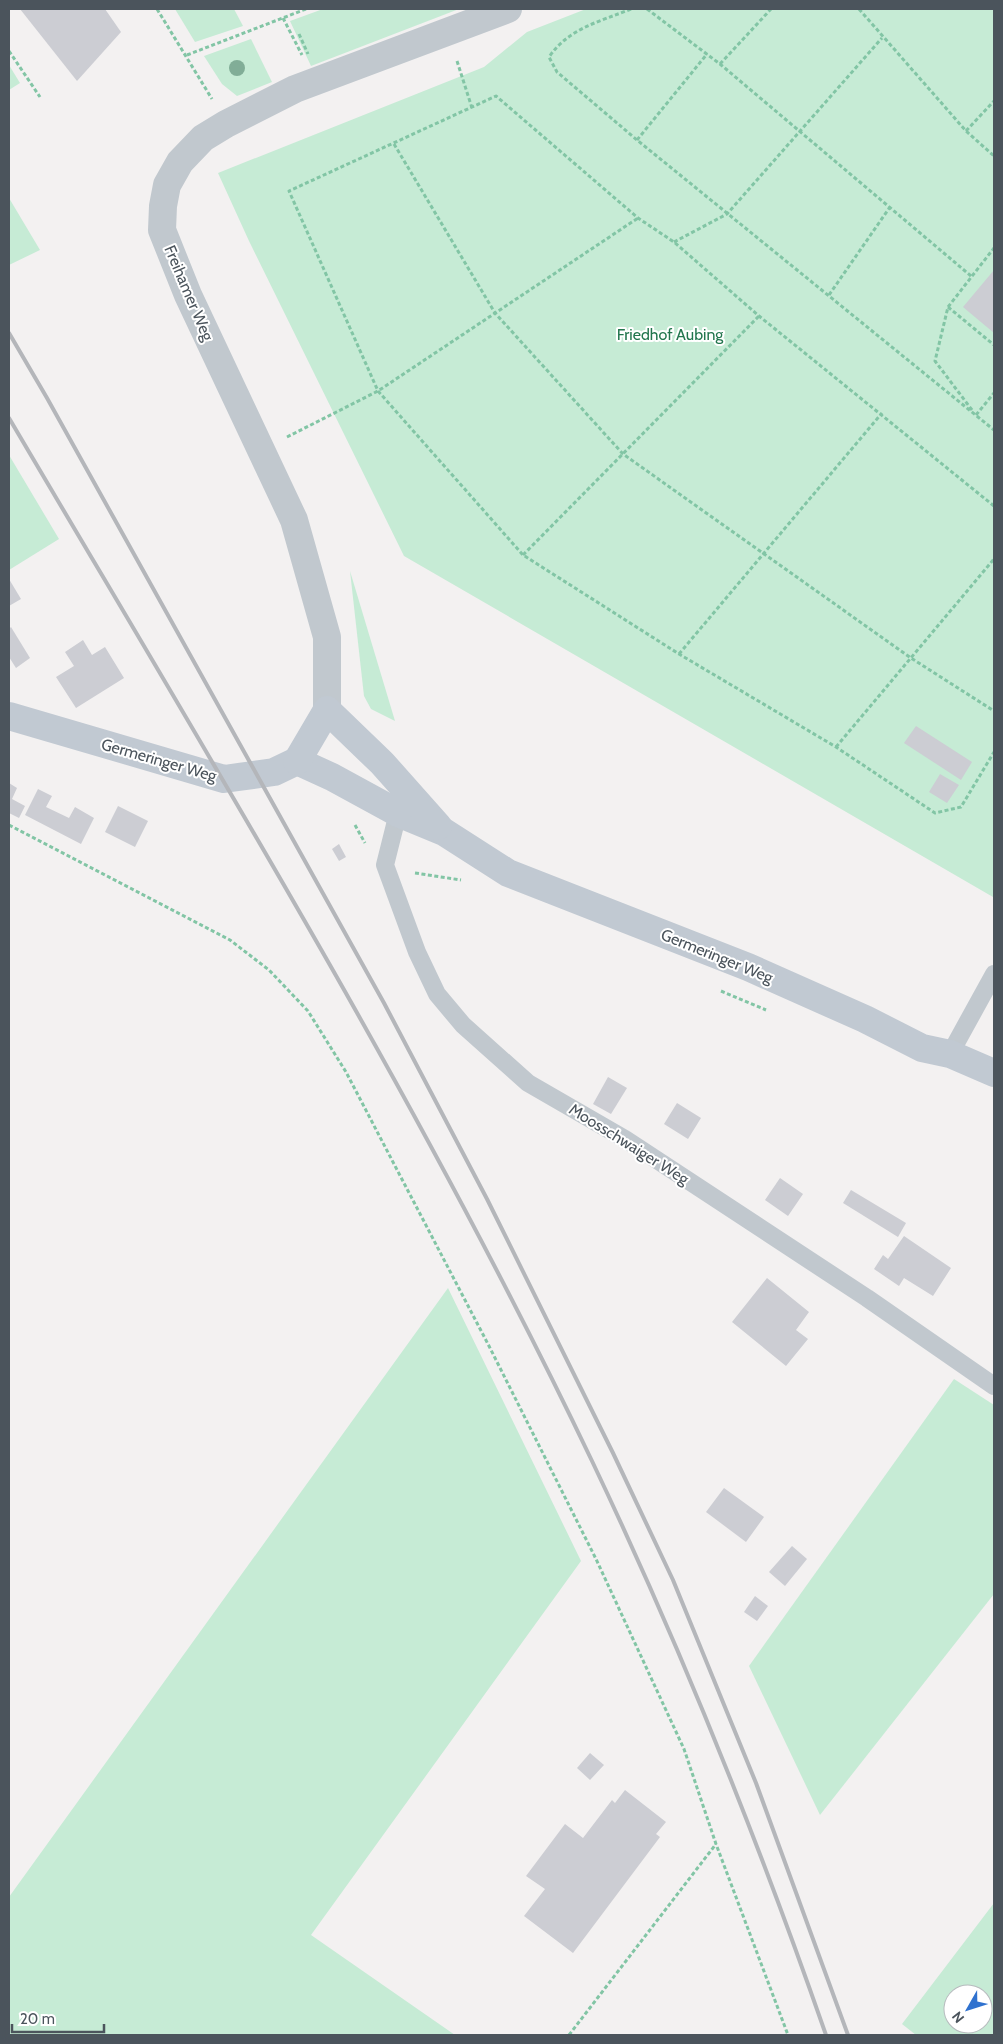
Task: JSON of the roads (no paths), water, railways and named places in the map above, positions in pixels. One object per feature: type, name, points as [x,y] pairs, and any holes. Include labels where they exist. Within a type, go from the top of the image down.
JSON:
[{"type":"street","name":"Freihamer Weg","points":[[297,762],[327,710],[327,637],[294,520],[188,295],[162,230],[163,206],[167,185],[180,162],[203,138],[226,124],[295,89],[508,9]]},
{"type":"street","name":"Germeringer Weg","points":[[327,710],[382,764],[444,832]]},
{"type":"street","name":"Germeringer Weg","points":[[9,716],[224,779],[274,772],[297,762],[332,777],[398,813],[444,832],[508,873],[748,967],[866,1019],[922,1048],[950,1054],[994,1073]]},
{"type":"lane","name":"Moosschwaiger Weg","points":[[398,813],[385,865],[403,918],[438,994],[463,1025],[528,1083],[625,1139],[867,1298],[994,1386]]},
{"type":"lane","points":[[950,1054],[994,974]]},
{"type":"railway","points":[[9,333],[384,1003],[487,1199],[613,1453],[673,1580],[756,1783],[848,2035]]},
{"type":"railway","points":[[9,418],[312,933],[457,1194],[526,1327],[592,1461],[657,1602],[746,1817],[826,2035]]},
{"type":"park label","name":"Friedhof Aubing","points":[[670,334]]}]
